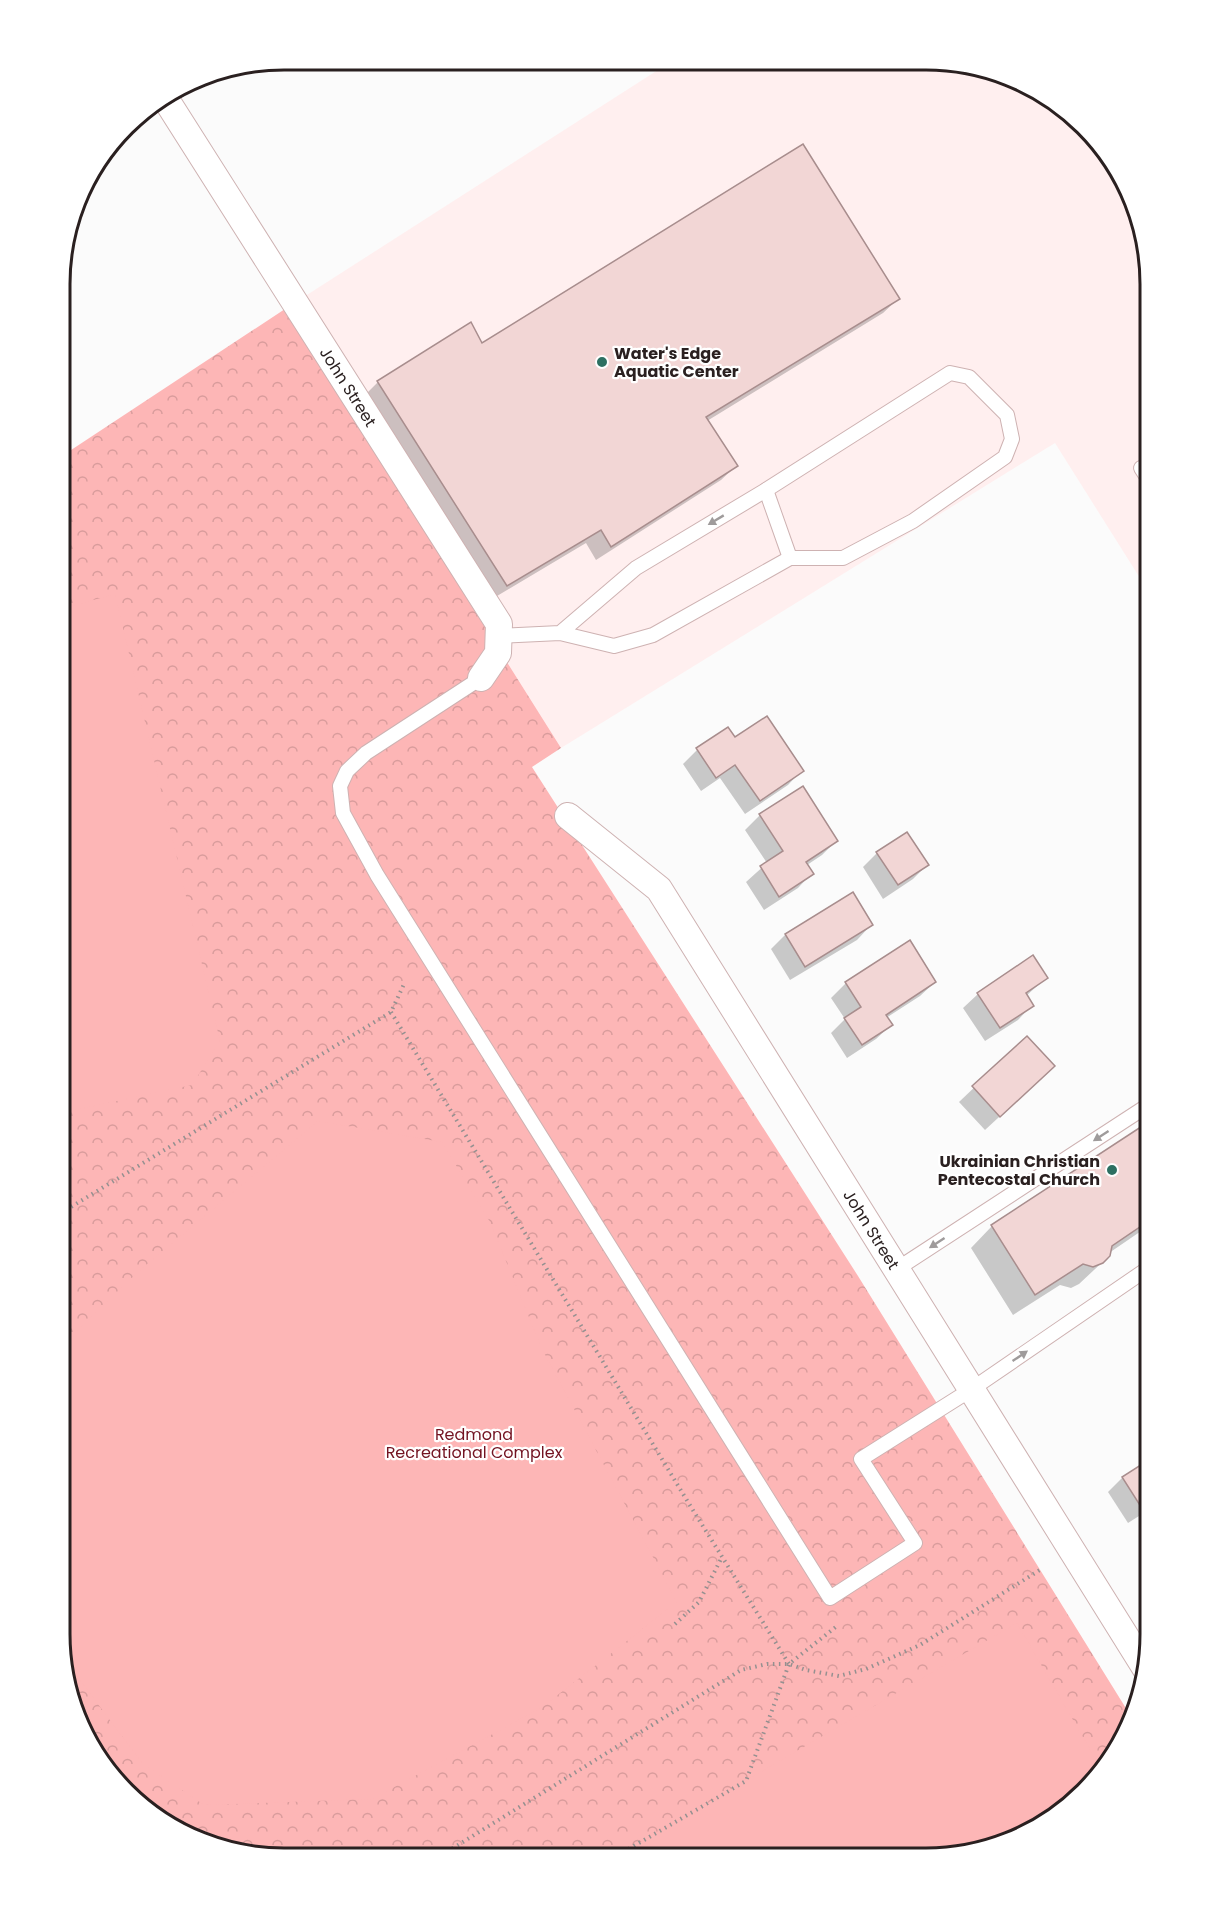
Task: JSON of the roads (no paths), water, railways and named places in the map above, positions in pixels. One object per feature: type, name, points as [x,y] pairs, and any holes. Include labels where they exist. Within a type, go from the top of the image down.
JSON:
[{"type":"street","name":"John Street","points":[[169,105],[499,624],[499,636]]},
{"type":"street","points":[[481,678],[498,653],[499,636]]},
{"type":"street","name":"John Street","points":[[568,816],[659,889],[1138,1657]]},
{"type":"lane","points":[[499,636],[560,633],[614,646],[653,635],[790,558],[843,558],[913,521],[1005,457],[1012,439],[1007,415],[969,377],[950,373],[766,490],[636,568],[560,633]]},
{"type":"lane","points":[[766,490],[790,558]]},
{"type":"lane","points":[[481,678],[366,753],[347,771],[340,786],[343,813],[377,875],[830,1598],[915,1543],[861,1459],[972,1389],[1140,1274]]},
{"type":"lane","points":[[897,1269],[1140,1111]]},
{"type":"place","name":"Water's Edge Aquatic Center","points":[[602,362]]},
{"type":"place","name":"Ukrainian Christian Pentecostal Church","points":[[1112,1170]]},
{"type":"park label","name":"Redmond Recreational Complex","points":[[474,1443]]}]
